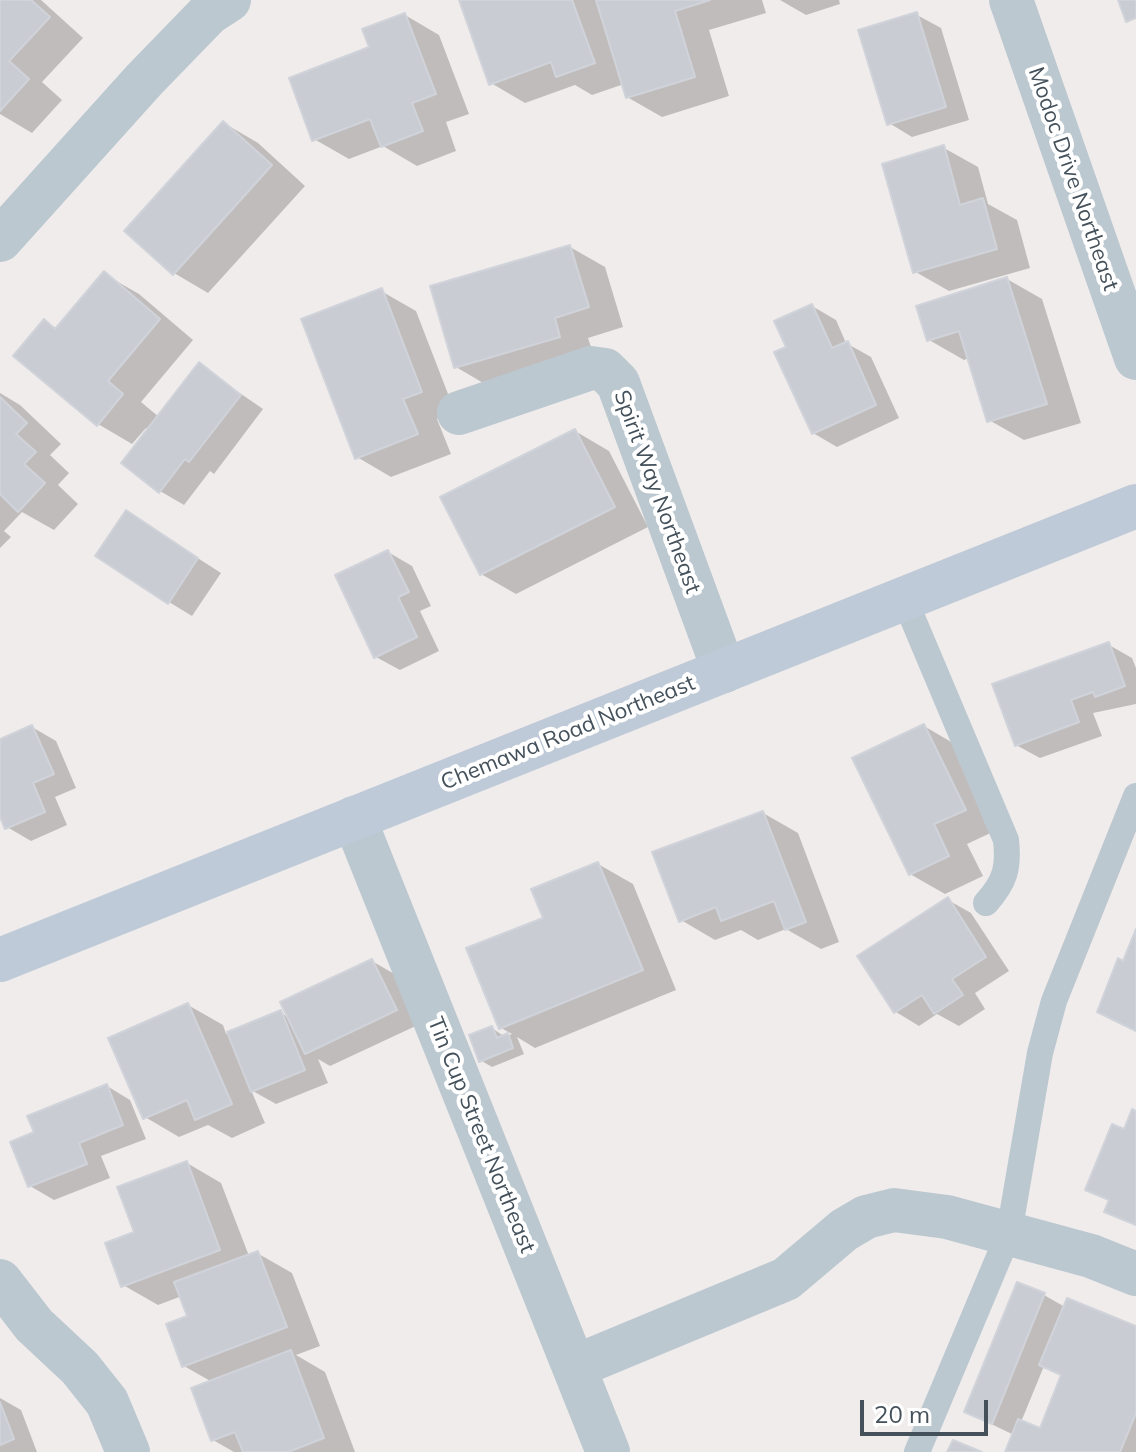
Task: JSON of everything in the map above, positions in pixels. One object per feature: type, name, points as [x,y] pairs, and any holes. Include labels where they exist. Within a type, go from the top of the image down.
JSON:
[{"type":"main road","name":"Chemawa Road Northeast","points":[[0,960],[1136,506]]},
{"type":"street","name":"Modoc Drive Northeast","points":[[1011,0],[1136,358]]},
{"type":"street","points":[[0,240],[211,4]]},
{"type":"street","name":"Spirit Way Northeast","points":[[459,413],[591,368],[611,374],[618,383],[724,671]]},
{"type":"street","name":"Tin Cup Street Northeast","points":[[354,818],[608,1452]]},
{"type":"street","points":[[574,1367],[786,1279],[821,1253],[844,1230],[866,1217],[894,1210],[947,1217],[1009,1233],[1091,1256],[1136,1274]]},
{"type":"street","points":[[0,1281],[34,1325],[80,1368],[107,1402],[128,1452]]},
{"type":"lane","points":[[904,598],[1006,840],[1009,865],[1002,885],[986,903]]},
{"type":"lane","points":[[917,1452],[1009,1233],[1040,1053],[1054,1001],[1136,796]]},
{"type":"building","points":[[0,0],[31,0],[50,17],[9,61],[29,79],[0,111]]},
{"type":"building","points":[[459,0],[572,0],[595,63],[556,77],[551,62],[489,85]]},
{"type":"building","points":[[596,0],[710,0],[675,11],[695,77],[626,98]]},
{"type":"building","points":[[1118,0],[1136,0],[1136,18],[1126,22]]},
{"type":"building","points":[[917,12],[946,107],[887,125],[858,30]]},
{"type":"building","points":[[405,13],[436,94],[412,103],[423,131],[381,147],[370,119],[312,141],[289,78],[369,47],[362,29]]},
{"type":"building","points":[[223,121],[272,165],[173,275],[124,231]]},
{"type":"building","points":[[944,145],[960,205],[983,198],[997,249],[913,273],[882,164]]},
{"type":"building","points":[[570,245],[589,307],[555,318],[560,337],[454,368],[430,286]]},
{"type":"building","points":[[104,271],[160,319],[108,381],[123,394],[97,426],[13,356],[44,319],[55,329]]},
{"type":"building","points":[[1007,277],[1047,404],[987,422],[959,331],[927,341],[916,306]]},
{"type":"building","points":[[382,288],[422,392],[403,399],[418,434],[355,459],[301,319]]},
{"type":"building","points":[[812,304],[832,348],[848,341],[876,405],[812,434],[774,352],[786,347],[774,321]]},
{"type":"building","points":[[199,362],[241,395],[189,462],[185,459],[159,493],[121,463]]},
{"type":"building","points":[[0,397],[27,423],[16,434],[36,452],[24,464],[45,483],[18,512],[0,494]]},
{"type":"building","points":[[575,429],[615,507],[480,575],[440,497]]},
{"type":"building","points":[[126,510],[198,558],[168,604],[95,556]]},
{"type":"building","points":[[388,550],[409,592],[398,597],[417,637],[374,658],[335,575]]},
{"type":"building","points":[[1109,642],[1125,686],[1095,697],[1093,692],[1071,700],[1079,722],[1015,746],[992,684]]},
{"type":"building","points":[[924,724],[966,810],[934,824],[949,856],[909,875],[852,758]]},
{"type":"building","points":[[32,725],[54,774],[33,783],[45,812],[5,829],[0,817],[0,739]]},
{"type":"building","points":[[763,811],[806,922],[785,930],[774,901],[721,921],[716,907],[679,922],[652,852]]},
{"type":"building","points":[[598,862],[643,970],[499,1029],[466,948],[543,918],[531,889]]},
{"type":"building","points":[[948,897],[986,957],[952,979],[963,995],[934,1014],[922,995],[894,1013],[857,956]]},
{"type":"building","points":[[1136,929],[1136,1031],[1097,1012],[1118,958],[1123,961]]},
{"type":"building","points":[[372,959],[397,1010],[305,1054],[280,1002]]},
{"type":"building","points":[[188,1003],[232,1104],[195,1120],[187,1100],[143,1119],[108,1038]]},
{"type":"building","points":[[281,1010],[305,1070],[251,1092],[227,1032]]},
{"type":"building","points":[[492,1026],[497,1038],[508,1033],[513,1048],[479,1062],[469,1035]]},
{"type":"building","points":[[107,1084],[123,1125],[79,1143],[87,1164],[28,1187],[10,1142],[34,1132],[27,1116]]},
{"type":"building","points":[[1132,1109],[1136,1111],[1136,1225],[1104,1212],[1109,1200],[1085,1190],[1112,1124],[1124,1129]]},
{"type":"building","points":[[187,1161],[220,1250],[121,1287],[105,1243],[134,1232],[117,1187]]},
{"type":"building","points":[[258,1251],[287,1327],[182,1367],[166,1324],[187,1316],[174,1282]]},
{"type":"building","points":[[1017,1282],[1045,1293],[992,1424],[964,1412]]},
{"type":"building","points":[[1067,1298],[1136,1326],[1136,1413],[1120,1452],[1005,1452],[1018,1419],[1040,1428],[1061,1375],[1039,1365]]},
{"type":"building","points":[[291,1350],[324,1438],[288,1452],[243,1452],[235,1432],[211,1441],[191,1388]]},
{"type":"building","points":[[0,1402],[14,1439],[0,1445]]},
{"type":"building","points":[[953,1440],[982,1452],[947,1452]]}]
